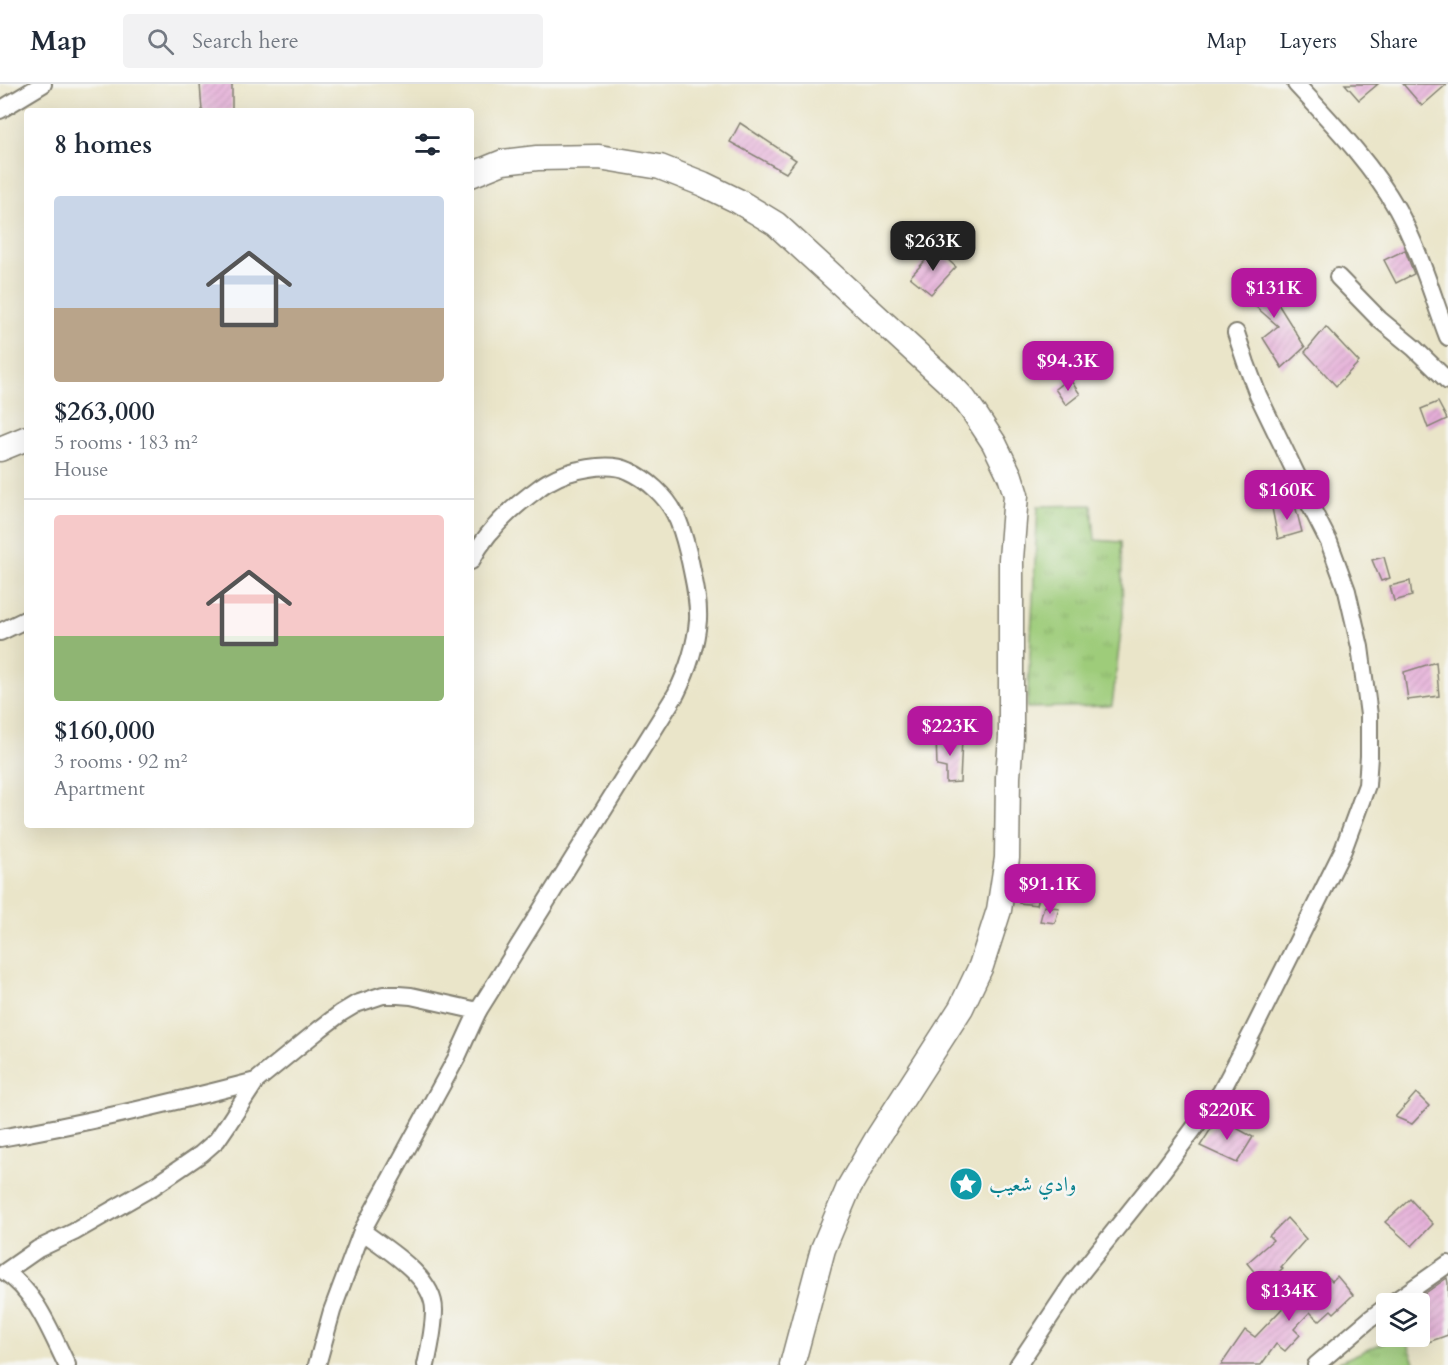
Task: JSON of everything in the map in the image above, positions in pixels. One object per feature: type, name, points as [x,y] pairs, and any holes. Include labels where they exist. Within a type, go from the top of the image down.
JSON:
[{"type":"main road","points":[[474,174],[503,162],[537,158],[599,157],[660,167],[738,201],[776,224],[964,399],[994,443],[1010,476],[1016,495],[1011,559],[1011,737],[1007,858],[999,910],[981,966],[961,1008],[878,1137],[849,1187],[824,1249],[792,1365]]},
{"type":"main road","points":[[0,449],[24,439]]},
{"type":"street","points":[[0,110],[43,84]]},
{"type":"street","points":[[1296,84],[1366,163],[1398,210],[1416,250],[1448,337]]},
{"type":"street","points":[[1338,277],[1380,320],[1414,348],[1448,381]]},
{"type":"street","points":[[1018,1365],[1072,1284],[1163,1170],[1221,1092],[1343,850],[1366,785],[1369,715],[1360,647],[1347,591],[1329,542],[1258,395],[1236,333]]},
{"type":"street","points":[[317,1365],[332,1311],[362,1231],[457,1057],[478,1011],[676,694],[693,652],[698,619],[696,584],[680,523],[664,498],[650,484],[628,470],[610,466],[572,471],[550,480],[509,512],[488,535],[474,556]]},
{"type":"street","points":[[0,632],[24,620]]},
{"type":"street","points":[[67,1365],[35,1305],[15,1279],[2,1272],[38,1249],[74,1232],[154,1186],[201,1154],[217,1140],[256,1081],[341,1013],[356,1004],[383,995],[411,996],[478,1011]]},
{"type":"street","points":[[0,1138],[160,1106],[256,1081]]},
{"type":"street","points":[[362,1231],[404,1263],[423,1282],[431,1295],[434,1309],[426,1365]]},
{"type":"street","points":[[1407,1293],[1448,1264]]},
{"type":"street","points":[[1316,1365],[1376,1314]]},
{"type":"green space","points":[[1092,505],[1095,540],[1121,542],[1123,615],[1112,706],[1027,708],[1038,506]]},
{"type":"green space","points":[[1376,1346],[1409,1347],[1416,1365],[1332,1365]]},
{"type":"building","points":[[200,84],[232,84],[232,108],[202,108]]},
{"type":"building","points":[[1345,84],[1378,84],[1359,100]]},
{"type":"building","points":[[1403,84],[1447,84],[1422,106]]},
{"type":"building","points":[[740,123],[796,160],[786,173],[730,142]]},
{"type":"building","points":[[936,249],[956,267],[931,294],[910,277]]},
{"type":"building","points":[[1405,250],[1414,274],[1396,283],[1384,260]]},
{"type":"building","points":[[1259,272],[1285,295],[1278,304],[1305,347],[1282,368],[1263,338],[1278,326],[1240,293]]},
{"type":"building","points":[[1326,327],[1359,362],[1336,386],[1305,352]]},
{"type":"building","points":[[1069,378],[1080,394],[1066,405],[1055,389]]},
{"type":"building","points":[[1438,402],[1447,419],[1428,428],[1421,409]]},
{"type":"building","points":[[1295,505],[1302,532],[1278,539],[1272,508]]},
{"type":"building","points":[[1384,557],[1390,578],[1381,581],[1372,560]]},
{"type":"building","points":[[1410,581],[1412,596],[1394,601],[1390,586]]},
{"type":"building","points":[[1436,662],[1439,696],[1408,700],[1404,672]]},
{"type":"building","points":[[936,737],[962,738],[960,782],[946,783],[946,768],[937,766]]},
{"type":"building","points":[[1024,881],[1042,886],[1037,905],[1019,903]]},
{"type":"building","points":[[1044,906],[1059,908],[1055,923],[1040,921]]},
{"type":"building","points":[[1416,1093],[1429,1106],[1412,1124],[1395,1117]]},
{"type":"building","points":[[1218,1118],[1253,1137],[1237,1163],[1200,1146]]},
{"type":"building","points":[[1410,1199],[1433,1224],[1412,1246],[1385,1222]]},
{"type":"building","points":[[1287,1218],[1306,1239],[1281,1267],[1283,1268],[1265,1285],[1247,1263],[1273,1240],[1269,1236]]},
{"type":"building","points":[[1324,1273],[1332,1281],[1337,1276],[1353,1295],[1334,1313],[1331,1310],[1319,1321],[1310,1312],[1294,1329],[1300,1335],[1285,1351],[1276,1344],[1261,1365],[1221,1365],[1245,1330],[1255,1337],[1297,1293],[1300,1296]]},
{"type":"building","points":[[1447,1278],[1448,1335],[1430,1341],[1430,1293],[1426,1293]]},
{"type":"place","name":"وادي شعيب","points":[[966,1184]]}]
